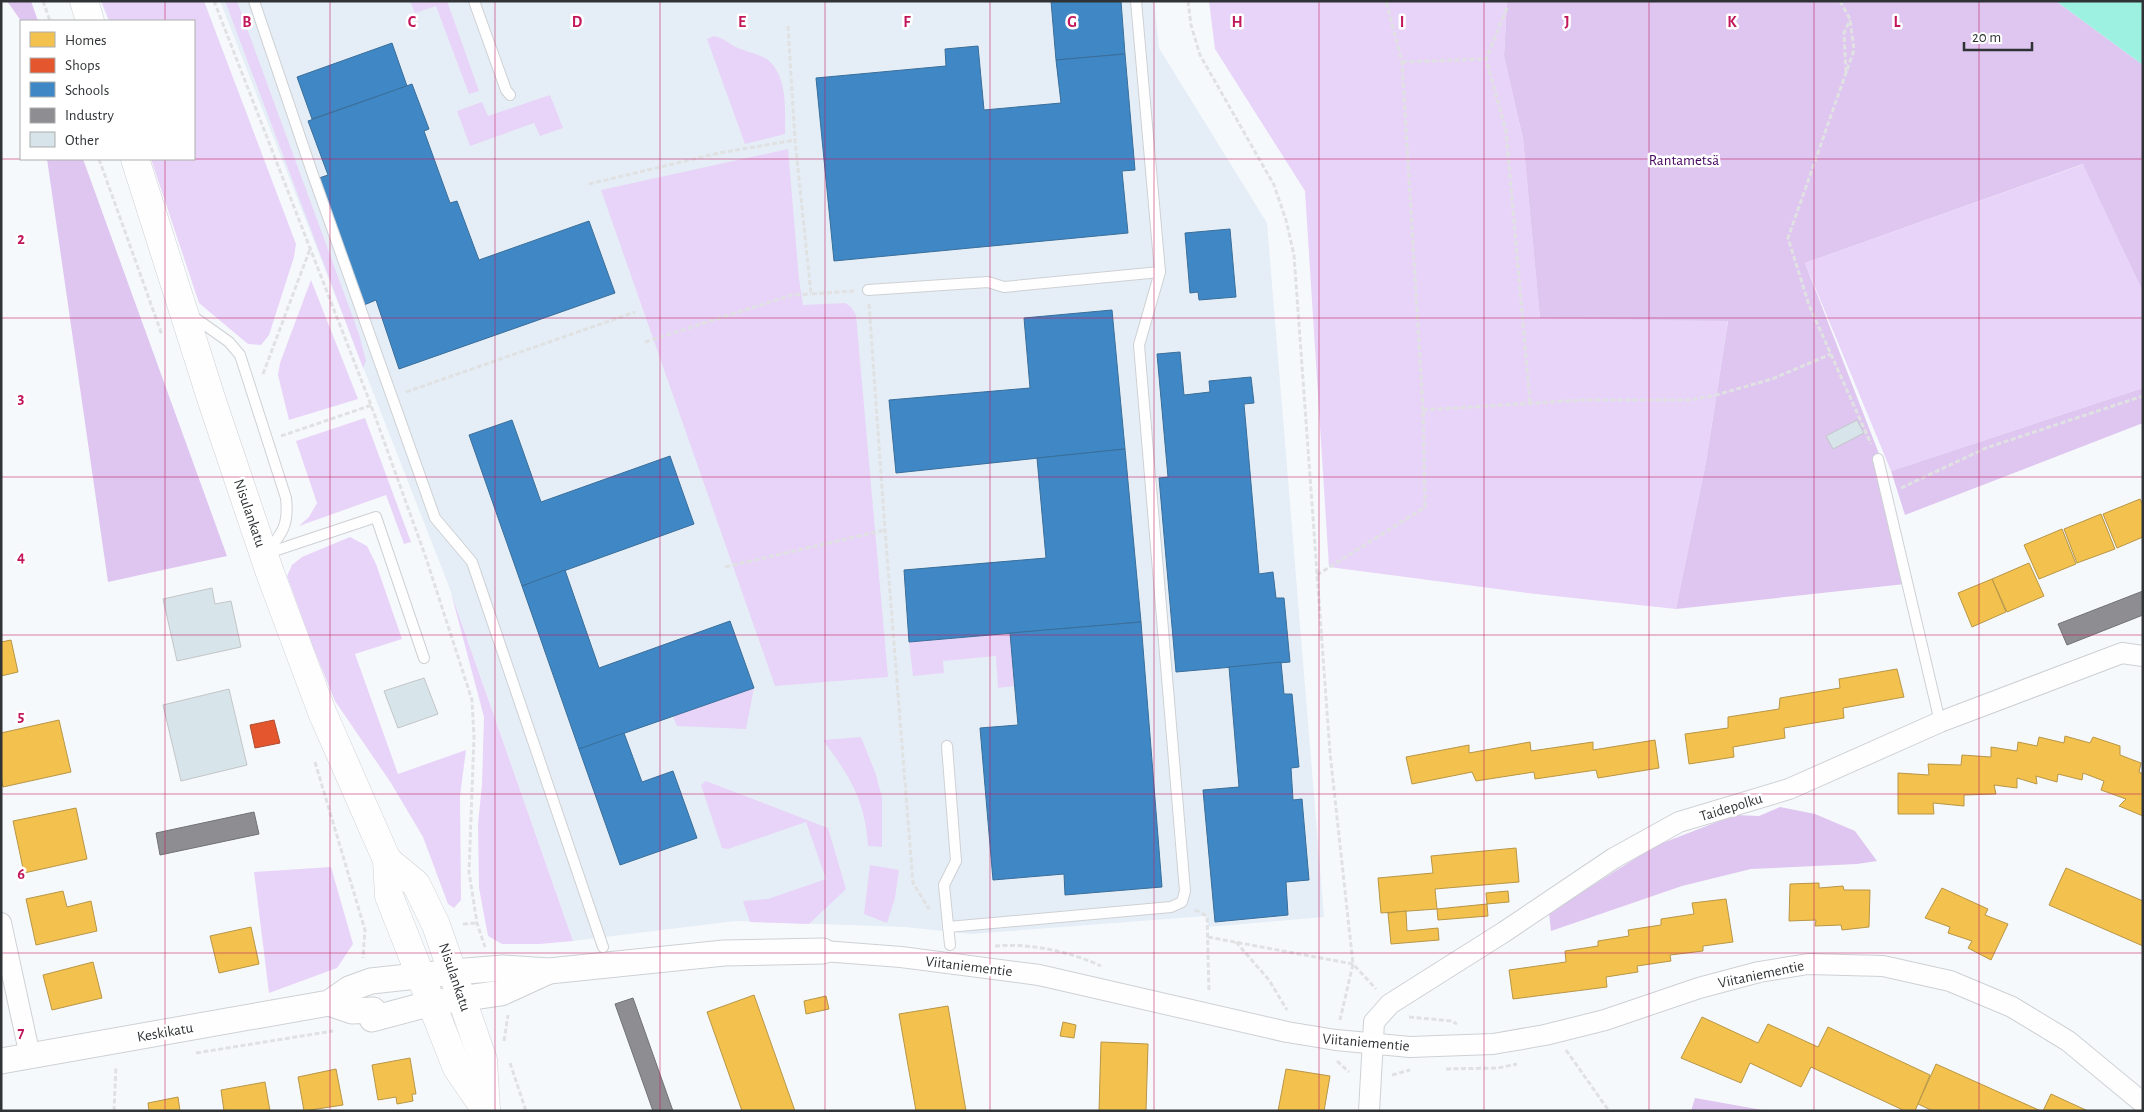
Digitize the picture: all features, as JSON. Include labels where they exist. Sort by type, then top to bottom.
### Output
[{"type":"main road","points":[[84,1],[90,20]]},
{"type":"main road","name":"Nisulankatu","points":[[135,160],[264,555],[322,712],[387,860],[389,896],[457,1068],[487,1110]]},
{"type":"main road","name":"Nisulankatu","points":[[387,860],[416,884],[436,925],[454,972],[483,1060],[487,1110]]},
{"type":"street","name":"Taidepolku","points":[[1369,1111],[1374,1022],[1390,1004],[1504,932],[1614,858],[1679,822],[1789,789],[1940,722],[2122,653],[2143,656]]},
{"type":"street","points":[[1,923],[30,1056]]},
{"type":"street","name":"Viitaniementie","points":[[454,972],[503,968],[549,971],[724,953],[823,951],[901,957],[1040,975],[1287,1032],[1336,1040],[1410,1046],[1493,1044],[1545,1035],[1605,1020],[1699,988],[1759,972],[1808,964],[1883,966],[1950,981],[2012,1007],[2068,1041],[2143,1103]]},
{"type":"street","name":"Viitaniementie","points":[[432,1003],[501,993],[549,971]]},
{"type":"street","name":"Keskikatu","points":[[1,1061],[328,1003],[349,989],[371,981],[454,972]]},
{"type":"street","name":"Keskikatu","points":[[328,1003],[352,1011],[372,1010],[372,1019],[432,1003]]},
{"type":"lane","points":[[254,1],[312,175],[434,518],[472,562],[603,948]]},
{"type":"lane","points":[[474,1],[506,90],[510,95]]},
{"type":"lane","points":[[948,927],[1171,907],[1182,902],[1185,891],[1139,345],[1160,272],[1136,1]]},
{"type":"lane","points":[[868,290],[988,282],[1004,287],[1160,272]]},
{"type":"lane","points":[[184,310],[229,342],[240,355],[268,440],[286,498],[288,515],[282,534],[264,555]]},
{"type":"lane","points":[[1878,459],[1940,722]]},
{"type":"lane","points":[[264,555],[376,517],[424,658]]},
{"type":"lane","points":[[947,746],[956,862],[944,885],[950,945]]},
{"type":"path","points":[[43,1],[50,20]]},
{"type":"path","points":[[1188,1],[1190,25],[1200,55],[1274,185],[1294,254],[1330,753],[1353,964],[1333,1058],[1350,1074],[1397,1075],[1408,1070]]},
{"type":"path","points":[[1317,575],[1425,506],[1423,410],[1402,62],[1386,1]]},
{"type":"path","points":[[1840,1],[1850,19],[1854,50],[1788,238],[1809,305],[1878,459]]},
{"type":"path","points":[[1507,8],[1486,59],[1506,131],[1530,403]]},
{"type":"path","points":[[1846,74],[1844,33],[1850,19]]},
{"type":"path","points":[[788,26],[795,140],[811,294]]},
{"type":"path","points":[[1402,62],[1486,59]]},
{"type":"path","points":[[589,184],[719,153],[795,140]]},
{"type":"path","points":[[254,398],[310,248]]},
{"type":"path","points":[[645,342],[792,295],[868,290],[913,883],[931,913]]},
{"type":"path","points":[[268,440],[635,312]]},
{"type":"path","points":[[1423,410],[1583,400],[1690,400],[1716,395],[1772,378],[1831,354]]},
{"type":"path","points":[[1886,495],[1986,448],[2143,396]]},
{"type":"path","points":[[725,566],[885,530]]},
{"type":"path","points":[[1182,902],[1207,916],[1209,999]]},
{"type":"path","points":[[1208,936],[1353,964]]},
{"type":"path","points":[[1236,942],[1269,980],[1291,1017]]},
{"type":"path","points":[[508,1014],[515,1009]]},
{"type":"path","points":[[1566,1050],[1608,1111]]},
{"type":"path","points":[[114,1111],[116,1066]]},
{"type":"shaded area","points":[[101,1],[204,1],[296,244],[294,257],[269,335],[261,345],[248,344],[199,303],[151,160],[195,160],[195,20],[109,20]]},
{"type":"shaded area","points":[[220,1],[1154,1],[1159,48],[1267,223],[1324,917],[1208,927],[1207,916],[971,934],[905,927],[735,921],[573,941],[448,584]]},
{"type":"shaded area","points":[[225,1],[237,1],[359,334],[366,361],[363,368]]},
{"type":"shaded area","points":[[410,1],[447,1],[479,91],[469,94],[436,6],[415,13]]},
{"type":"shaded area","points":[[1209,1],[1507,1],[1504,56],[1523,139],[1540,317],[1728,320],[1706,462],[1676,609],[1527,593],[1329,567],[1305,191],[1215,49]]},
{"type":"shaded area","points":[[2056,1],[2143,1],[2143,65]]},
{"type":"shaded area","points":[[714,36],[738,48],[765,58],[774,67],[779,75],[784,94],[785,134],[745,144],[707,39]]},
{"type":"shaded area","points":[[550,95],[563,128],[540,136],[534,123],[470,146],[457,111],[482,102],[488,116]]},
{"type":"shaded area","points":[[788,149],[803,305],[845,303],[851,307],[856,315],[888,677],[775,686],[601,190]]},
{"type":"shaded area","points":[[2084,164],[2143,292],[2143,388],[1891,471],[1805,263]]},
{"type":"shaded area","points":[[311,280],[358,399],[289,420],[278,375],[280,363]]},
{"type":"shaded area","points":[[365,418],[411,542],[404,544],[386,495],[299,526],[309,517],[317,503],[296,441]]},
{"type":"shaded area","points":[[350,537],[367,546],[376,564],[402,639],[355,654],[398,774],[466,750],[460,796],[461,900],[454,908],[448,904],[423,837],[391,783],[335,701],[287,576],[292,565],[302,557]]},
{"type":"shaded area","points":[[451,593],[573,941],[540,944],[502,944],[488,936],[479,888],[478,824],[482,784],[484,717]]},
{"type":"shaded area","points":[[1010,633],[1014,686],[998,688],[996,656],[943,661],[944,673],[913,676],[909,642]]},
{"type":"shaded area","points":[[754,688],[746,729],[677,726],[673,716]]},
{"type":"shaded area","points":[[861,737],[875,772],[882,797],[882,847],[868,846],[864,815],[860,802],[848,777],[823,740]]},
{"type":"shaded area","points":[[706,781],[828,828],[846,889],[809,924],[750,922],[743,901],[768,899],[826,879],[806,822],[728,849],[722,848],[701,785]]},
{"type":"shaded area","points":[[870,865],[899,870],[895,898],[887,923],[864,914]]},
{"type":"shaded area","points":[[331,867],[353,944],[337,968],[269,993],[254,872]]},
{"type":"green space","points":[[7,1],[31,1],[38,20],[20,20]]},
{"type":"green space","name":"Rantametsä","points":[[1507,1],[2056,1],[2143,65],[2143,292],[2083,164],[1805,263],[1881,459],[1905,584],[1676,609],[1706,462],[1728,321],[1540,318],[1523,139],[1504,56]]},
{"type":"green space","points":[[47,160],[83,160],[227,556],[108,582]]},
{"type":"green space","points":[[2143,388],[2143,423],[1905,515],[1891,471]]},
{"type":"green space","points":[[1780,807],[1815,814],[1855,831],[1877,861],[1857,864],[1751,869],[1682,886],[1551,931],[1549,913],[1655,846],[1735,815],[1759,816]]},
{"type":"green space","points":[[1695,1098],[1768,1111],[1691,1111]]},
{"type":"building: Homes","points":[[2140,499],[2143,505],[2143,537],[2117,548],[2103,514]]},
{"type":"building: Homes","points":[[2101,514],[2115,549],[2077,563],[2064,529]]},
{"type":"building: Homes","points":[[2062,529],[2076,564],[2039,579],[2024,545]]},
{"type":"building: Homes","points":[[2029,563],[2044,596],[2007,612],[1992,579]]},
{"type":"building: Homes","points":[[1992,579],[2006,612],[1972,627],[1958,593]]},
{"type":"building: Homes","points":[[11,640],[18,672],[1,676],[1,642]]},
{"type":"building: Homes","points":[[1897,669],[1904,697],[1843,708],[1844,718],[1784,728],[1785,738],[1733,747],[1734,757],[1689,764],[1685,734],[1728,728],[1728,717],[1779,709],[1780,698],[1840,688],[1839,679]]},
{"type":"building: Homes","points":[[59,720],[71,772],[3,787],[1,777],[1,733]]},
{"type":"building: Homes","points":[[2065,736],[2090,743],[2093,737],[2120,746],[2120,755],[2141,763],[2139,772],[2143,774],[2143,816],[2119,806],[2126,799],[2101,790],[2104,781],[2083,773],[2082,780],[2058,774],[2057,782],[2036,776],[2037,784],[2017,778],[2017,788],[1994,785],[1996,794],[1964,795],[1964,806],[1933,803],[1934,814],[1898,814],[1898,773],[1929,775],[1928,764],[1961,765],[1962,755],[1991,757],[1991,747],[2017,751],[2018,742],[2037,746],[2039,737],[2064,743]]},
{"type":"building: Homes","points":[[1655,740],[1659,768],[1598,778],[1596,770],[1535,779],[1534,772],[1476,781],[1472,772],[1412,784],[1406,757],[1469,745],[1469,753],[1530,742],[1531,751],[1593,742],[1593,750]]},
{"type":"building: Homes","points":[[76,808],[87,859],[24,873],[13,821]]},
{"type":"building: Homes","points":[[1516,848],[1519,882],[1435,889],[1437,909],[1381,913],[1378,878],[1433,873],[1431,856]]},
{"type":"building: Homes","points":[[2066,868],[2143,901],[2143,946],[2049,905]]},
{"type":"building: Homes","points":[[1819,883],[1819,888],[1843,886],[1844,890],[1870,890],[1869,927],[1842,930],[1841,925],[1815,926],[1816,920],[1789,921],[1790,884]]},
{"type":"building: Homes","points":[[1942,888],[1988,909],[1985,915],[2008,924],[1991,960],[1968,948],[1972,941],[1948,933],[1950,927],[1925,918]]},
{"type":"building: Homes","points":[[63,891],[67,907],[91,901],[97,931],[36,945],[26,899]]},
{"type":"building: Homes","points":[[1508,891],[1509,902],[1487,904],[1486,893]]},
{"type":"building: Homes","points":[[1726,899],[1733,942],[1703,946],[1703,951],[1670,955],[1671,961],[1637,966],[1638,972],[1606,977],[1607,987],[1513,999],[1509,970],[1566,962],[1565,951],[1598,946],[1598,941],[1629,936],[1628,930],[1661,925],[1661,919],[1694,914],[1692,903]]},
{"type":"building: Homes","points":[[1487,904],[1488,916],[1438,920],[1437,909]]},
{"type":"building: Homes","points":[[1406,911],[1407,931],[1438,928],[1439,940],[1391,944],[1388,913]]},
{"type":"building: Homes","points":[[251,927],[259,964],[219,973],[210,936]]},
{"type":"building: Homes","points":[[93,962],[102,998],[52,1010],[43,975]]},
{"type":"building: Homes","points":[[754,995],[795,1111],[742,1111],[707,1012]]},
{"type":"building: Homes","points":[[826,996],[829,1009],[806,1014],[804,1001]]},
{"type":"building: Homes","points":[[948,1006],[966,1111],[916,1111],[899,1014]]},
{"type":"building: Homes","points":[[1702,1017],[1758,1043],[1768,1024],[1818,1047],[1828,1027],[1930,1075],[1915,1111],[1905,1111],[1811,1067],[1801,1087],[1750,1063],[1741,1083],[1681,1058]]},
{"type":"building: Homes","points":[[1063,1022],[1076,1025],[1074,1038],[1060,1036]]},
{"type":"building: Homes","points":[[1101,1042],[1148,1044],[1146,1111],[1099,1111]]},
{"type":"building: Homes","points":[[410,1058],[416,1094],[412,1094],[413,1101],[397,1104],[396,1097],[378,1100],[372,1065]]},
{"type":"building: Homes","points":[[1936,1064],[2041,1111],[1933,1111],[1918,1104]]},
{"type":"building: Homes","points":[[336,1069],[343,1105],[304,1111],[298,1077]]},
{"type":"building: Homes","points":[[1286,1069],[1330,1076],[1324,1111],[1278,1111]]},
{"type":"building: Homes","points":[[265,1082],[270,1111],[224,1111],[221,1090]]},
{"type":"building: Homes","points":[[2051,1094],[2088,1111],[2043,1111]]},
{"type":"building: Homes","points":[[178,1097],[180,1111],[149,1111],[148,1103]]},
{"type":"building: Shops","points":[[274,720],[280,743],[255,748],[250,725]]},
{"type":"building: Schools","points":[[1051,1],[1121,1],[1125,54],[1056,60]]},
{"type":"building: Schools","points":[[392,43],[407,86],[312,119],[297,77]]},
{"type":"building: Schools","points":[[978,46],[984,110],[1061,103],[1056,60],[1125,54],[1135,170],[1122,171],[1128,233],[834,261],[816,78],[946,66],[945,49]]},
{"type":"building: Schools","points":[[412,84],[429,129],[424,131],[450,203],[457,201],[479,260],[589,221],[615,293],[399,369],[376,300],[364,305],[319,178],[328,175],[308,121]]},
{"type":"building: Schools","points":[[1230,229],[1236,297],[1199,300],[1198,292],[1190,293],[1185,233]]},
{"type":"building: Schools","points":[[1112,310],[1125,449],[896,473],[889,400],[1030,388],[1024,318]]},
{"type":"building: Schools","points":[[1180,352],[1184,395],[1210,392],[1209,381],[1251,377],[1254,403],[1244,404],[1259,574],[1273,572],[1276,598],[1284,598],[1290,662],[1176,672],[1159,478],[1168,477],[1157,354]]},
{"type":"building: Schools","points":[[512,420],[541,502],[670,456],[694,524],[522,586],[469,435]]},
{"type":"building: Schools","points":[[1125,449],[1141,622],[909,642],[904,570],[1046,558],[1037,458]]},
{"type":"building: Schools","points":[[565,570],[599,668],[730,621],[754,688],[579,749],[522,586]]},
{"type":"building: Schools","points":[[1141,622],[1162,887],[1065,895],[1064,874],[993,880],[980,728],[1018,725],[1010,633]]},
{"type":"building: Schools","points":[[1281,662],[1284,694],[1292,694],[1299,767],[1291,768],[1293,800],[1302,799],[1309,880],[1286,882],[1288,915],[1215,922],[1203,790],[1239,787],[1229,667]]},
{"type":"building: Schools","points":[[624,733],[642,782],[673,771],[697,838],[620,865],[579,749]]},
{"type":"building: Industry","points":[[2143,591],[2143,615],[2067,645],[2058,624]]},
{"type":"building: Industry","points":[[254,812],[259,834],[160,855],[156,833]]},
{"type":"building: Industry","points":[[633,998],[673,1111],[653,1111],[615,1004]]},
{"type":"building: Other","points":[[1857,420],[1864,433],[1833,449],[1826,436]]},
{"type":"building: Other","points":[[212,588],[215,604],[231,601],[241,647],[177,661],[163,599]]},
{"type":"building: Other","points":[[424,678],[438,714],[398,728],[384,691]]},
{"type":"building: Other","points":[[229,689],[247,765],[181,781],[163,705]]}]
